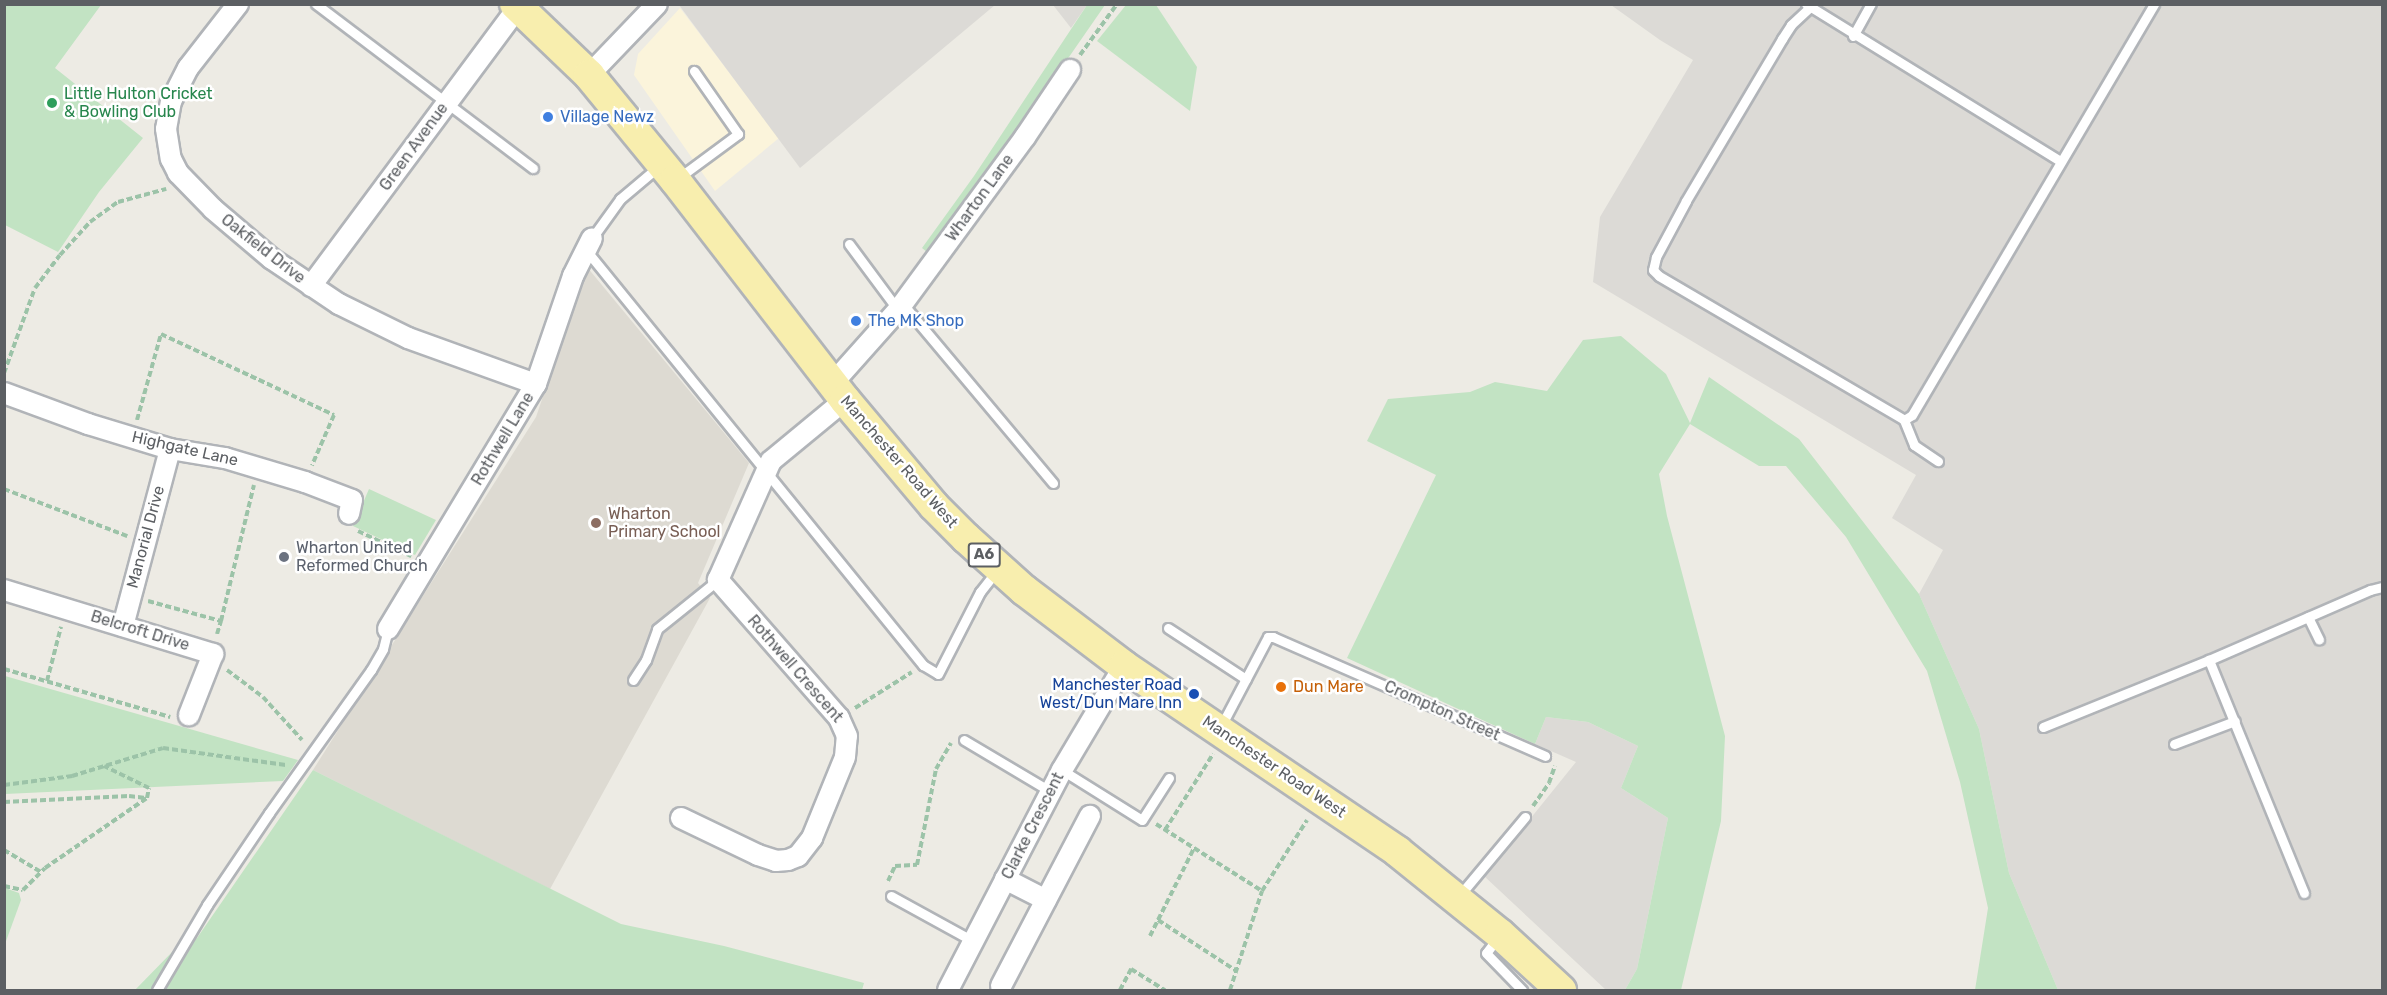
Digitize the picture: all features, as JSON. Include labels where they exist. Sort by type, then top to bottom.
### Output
[{"type":"main road","name":"Manchester Road West","points":[[516,6],[589,75],[669,172],[838,392],[934,506],[998,568],[1124,666],[1397,851],[1500,934],[1561,990]]},
{"type":"street","name":"Oakfield Drive","points":[[238,4],[188,68],[169,107],[166,129],[171,159],[188,185],[272,259],[347,308],[408,338],[536,384]]},
{"type":"street","points":[[589,75],[657,4]]},
{"type":"street","name":"Green Avenue","points":[[311,286],[516,6]]},
{"type":"street","name":"Wharton Lane","points":[[838,392],[1025,137],[1070,70]]},
{"type":"street","name":"Rothwell Lane","points":[[388,629],[536,384],[573,276],[589,244]]},
{"type":"street","points":[[717,580],[766,470],[777,454],[838,392]]},
{"type":"street","name":"Highgate Lane","points":[[4,393],[170,449],[211,454],[305,482],[352,500],[349,513]]},
{"type":"street","name":"Manorial Drive","points":[[123,626],[170,449]]},
{"type":"street","name":"Rothwell Crescent","points":[[681,818],[776,861],[798,856],[812,838],[845,757],[847,736],[839,718],[717,580]]},
{"type":"street","name":"Belcroft Drive","points":[[4,590],[212,654],[211,660]]},
{"type":"street","points":[[189,715],[211,660]]},
{"type":"street","name":"Clarke Crescent","points":[[948,990],[1050,791],[1124,666]]},
{"type":"street","points":[[1001,986],[1090,816]]},
{"type":"street","points":[[1005,879],[1046,900]]},
{"type":"lane","points":[[316,4],[533,168]]},
{"type":"lane","points":[[1853,36],[1871,4]]},
{"type":"lane","points":[[1904,420],[1912,416],[2154,4]]},
{"type":"lane","points":[[1938,461],[1914,445],[1904,420],[1653,270],[1656,257],[1686,201],[1782,39],[1807,6],[2060,161]]},
{"type":"lane","points":[[694,71],[738,134],[620,199],[589,244],[923,665],[938,674],[980,592],[998,568]]},
{"type":"lane","points":[[849,244],[900,307],[1053,483]]},
{"type":"lane","points":[[633,680],[646,660],[657,629],[717,580]]},
{"type":"lane","points":[[2043,727],[2382,587]]},
{"type":"lane","points":[[2308,617],[2319,640]]},
{"type":"lane","points":[[1168,628],[1246,679]]},
{"type":"lane","points":[[157,990],[207,906],[371,670],[383,649],[388,629]]},
{"type":"lane","name":"Crompton Street","points":[[1223,731],[1268,637],[1273,637],[1545,756]]},
{"type":"lane","points":[[2209,660],[2304,893]]},
{"type":"lane","points":[[2174,744],[2235,721]]},
{"type":"lane","points":[[964,740],[1050,791]]},
{"type":"lane","points":[[1062,770],[1142,820],[1169,778]]},
{"type":"lane","points":[[1457,898],[1525,817]]},
{"type":"lane","points":[[891,896],[974,941]]},
{"type":"lane","points":[[1500,934],[1486,953],[1522,990]]},
{"type":"path","points":[[1070,70],[1117,4]]},
{"type":"path","points":[[4,373],[35,288],[90,222],[118,202],[188,185]]},
{"type":"path","points":[[132,437],[161,334],[334,415],[305,482]]},
{"type":"path","points":[[131,597],[221,621],[259,467]]},
{"type":"path","points":[[4,489],[145,543]]},
{"type":"path","points":[[349,513],[344,525],[428,563]]},
{"type":"path","points":[[47,681],[66,608]]},
{"type":"path","points":[[211,660],[255,691],[313,753]]},
{"type":"path","points":[[839,718],[923,665]]},
{"type":"path","points":[[4,669],[166,718],[189,715]]},
{"type":"path","points":[[1165,830],[1223,731]]},
{"type":"path","points":[[891,896],[887,885],[895,866],[917,865],[936,770],[953,741],[964,740]]},
{"type":"path","points":[[4,785],[72,776],[163,748],[287,766],[298,772]]},
{"type":"path","points":[[1525,817],[1550,783],[1556,766],[1554,761],[1545,756]]},
{"type":"path","points":[[4,886],[23,890],[41,872],[147,798],[149,788],[104,766]]},
{"type":"path","points":[[4,802],[129,796],[147,798]]},
{"type":"path","points":[[1231,990],[1262,891],[1319,798]]},
{"type":"path","points":[[1144,817],[1262,891]]},
{"type":"path","points":[[1150,936],[1194,848]]},
{"type":"path","points":[[4,850],[41,872]]},
{"type":"path","points":[[1158,920],[1236,970]]},
{"type":"path","points":[[1120,990],[1131,969],[1165,990]]},
{"type":"shaded area","points":[[679,4],[995,5],[800,168]]},
{"type":"shaded area","points":[[1053,5],[1087,5],[1071,28]]},
{"type":"shaded area","points":[[1611,5],[2382,5],[2382,990],[2058,990],[2009,873],[1979,729],[1919,594],[1943,550],[1892,518],[1916,475],[1593,282],[1600,217],[1693,60]]},
{"type":"shaded area","points":[[680,8],[779,138],[715,191],[634,75],[638,54]]},
{"type":"shaded area","name":"Wharton Primary School","points":[[587,267],[749,463],[698,583],[710,598],[550,889],[313,770],[536,417]]},
{"type":"shaded area","points":[[1546,717],[1588,722],[1638,746],[1621,788],[1668,818],[1637,969],[1625,990],[1606,990],[1484,876],[1576,762],[1535,744]]},
{"type":"green space","name":"Little Hulton Cricket & Bowling Club","points":[[4,5],[101,5],[55,68],[143,138],[99,192],[58,252],[5,225]]},
{"type":"green space","points":[[1087,5],[1105,5],[999,158],[927,252],[922,248],[974,176]]},
{"type":"green space","points":[[1126,5],[1156,5],[1197,67],[1190,111],[1097,41]]},
{"type":"green space","points":[[1621,336],[1666,374],[1690,423],[1709,377],[1799,439],[1919,594],[1979,729],[2009,873],[2058,990],[1975,990],[1988,908],[1960,782],[1927,671],[1846,537],[1786,466],[1759,466],[1690,424],[1659,474],[1667,516],[1725,736],[1721,821],[1681,990],[1625,990],[1637,969],[1668,818],[1621,788],[1638,746],[1588,722],[1546,717],[1535,744],[1347,658],[1436,475],[1367,441],[1388,399],[1470,392],[1495,382],[1547,391],[1583,340]]},
{"type":"green space","points":[[369,489],[436,520],[415,555],[353,526]]},
{"type":"green space","points":[[4,676],[298,760],[283,781],[5,794]]},
{"type":"green space","points":[[313,770],[621,924],[724,946],[864,983],[862,990],[135,990],[176,948],[197,938]]},
{"type":"green space","points":[[5,888],[19,893],[21,900],[5,944]]},
{"type":"place","name":"Little Hulton Cricket & Bowling Club","points":[[52,103]]},
{"type":"place","name":"Village Newz","points":[[548,117]]},
{"type":"place","name":"The MK Shop","points":[[856,321]]},
{"type":"place","name":"Wharton Primary School","points":[[596,523]]},
{"type":"place","name":"Wharton United Reformed Church","points":[[284,557]]},
{"type":"place","name":"Dun Mare","points":[[1281,687]]},
{"type":"place","name":"Manchester Road West/Dun Mare Inn","points":[[1194,694]]}]
